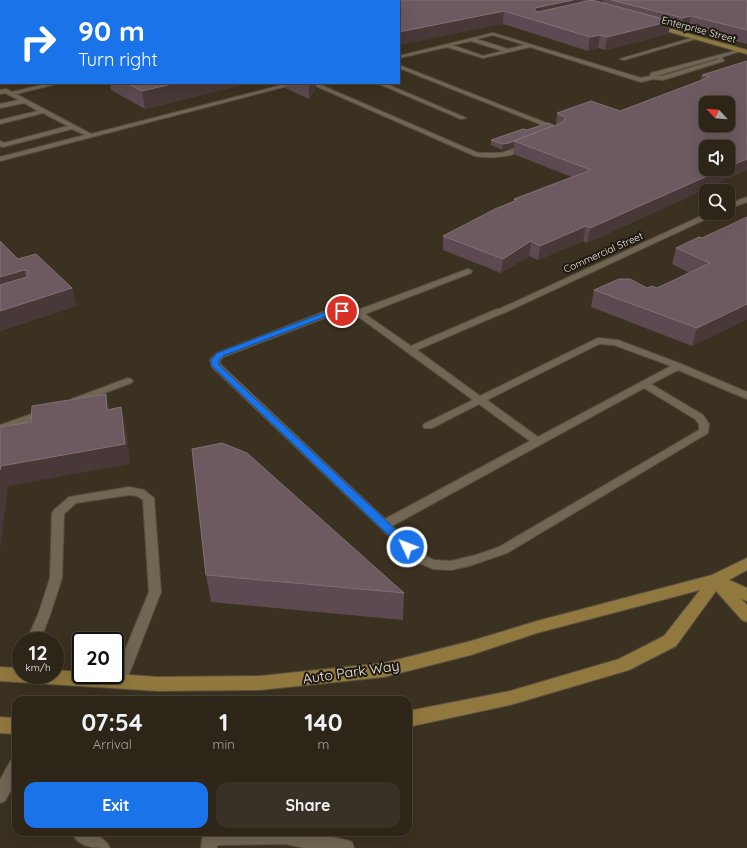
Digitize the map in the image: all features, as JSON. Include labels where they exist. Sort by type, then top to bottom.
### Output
[{"type":"main road","name":"Enterprise Street","points":[[644,24],[744,51]]},
{"type":"main road","name":"Auto Park Way","points":[[124,682],[158,684],[260,683],[384,670],[471,648],[537,627],[716,580],[747,563]]},
{"type":"main road","name":"Auto Park Way","points":[[412,718],[510,698],[623,665],[670,641],[716,580]]},
{"type":"main road","points":[[716,580],[747,595]]},
{"type":"main road","points":[[716,580],[747,616]]},
{"type":"main road","name":"Auto Park Way","points":[[0,674],[12,672]]},
{"type":"main road","points":[[0,725],[12,726]]},
{"type":"street","points":[[735,204],[747,199]]},
{"type":"street","name":"Commercial Street","points":[[500,311],[701,220]]},
{"type":"lane","points":[[400,57],[470,39],[497,34],[641,80],[652,77],[663,78],[722,60],[720,57]]},
{"type":"lane","points":[[622,59],[697,38]]},
{"type":"lane","points":[[470,39],[508,51]]},
{"type":"lane","points":[[446,45],[483,57],[532,46]]},
{"type":"lane","points":[[652,77],[653,74],[712,57],[720,57],[744,51]]},
{"type":"lane","points":[[684,65],[695,68]]},
{"type":"lane","points":[[400,66],[560,130],[553,135]]},
{"type":"lane","points":[[12,94],[53,84]]},
{"type":"lane","points":[[0,160],[292,84]]},
{"type":"lane","points":[[314,84],[476,155],[494,156],[515,152],[534,143]]},
{"type":"lane","points":[[382,84],[463,118]]},
{"type":"lane","points":[[0,92],[6,91],[90,136]]},
{"type":"lane","points":[[0,106],[24,101]]},
{"type":"lane","points":[[0,122],[43,111]]},
{"type":"lane","points":[[0,143],[3,145],[72,126]]},
{"type":"lane","points":[[359,313],[468,271]]},
{"type":"lane","points":[[538,442],[359,313],[350,311],[334,311],[220,355],[215,360],[215,365],[419,558],[433,564],[448,565],[480,559],[503,550],[704,431],[704,424],[699,417],[644,384]]},
{"type":"lane","points":[[410,350],[500,311]]},
{"type":"lane","points":[[428,426],[598,341],[615,342],[678,366],[747,396]]},
{"type":"lane","points":[[384,525],[678,366]]},
{"type":"lane","points":[[64,405],[128,381]]},
{"type":"lane","points":[[0,429],[50,410]]},
{"type":"lane","points":[[36,632],[44,614],[56,578],[58,513],[73,500],[129,491],[140,493],[148,498],[154,592],[124,669]]},
{"type":"lane","points":[[0,796],[12,773]]},
{"type":"lane","points":[[82,836],[102,848]]},
{"type":"lane","points":[[210,839],[285,836],[346,848]]},
{"type":"building","points":[[400,0],[573,0],[535,8],[535,11],[538,12],[592,0],[671,21],[607,37],[600,35],[590,37],[504,11],[400,32]]},
{"type":"building","points":[[611,0],[747,0],[747,30],[691,16],[683,18]]},
{"type":"building","points":[[747,61],[747,159],[735,164],[735,140],[699,140],[699,176],[707,176],[590,228],[586,226],[540,246],[531,241],[503,259],[443,236],[495,209],[517,200],[514,199],[591,170],[514,141],[561,123],[566,118],[557,113],[591,101],[620,111],[710,77],[702,75]]},
{"type":"building","points":[[129,84],[172,84],[142,91]]},
{"type":"building","points":[[548,123],[553,125],[509,143],[503,144],[491,140],[523,129],[527,130]]},
{"type":"building","points":[[747,217],[747,304],[697,328],[594,290],[619,279],[630,279],[647,288],[652,286],[657,288],[710,263],[676,248],[699,237],[702,238]]},
{"type":"building","points":[[0,241],[18,259],[36,254],[72,288],[0,311],[0,285],[27,277],[28,271],[24,270],[0,277]]},
{"type":"building","points":[[106,394],[107,410],[121,407],[125,444],[1,466],[0,470],[0,427],[31,422],[32,406]]},
{"type":"building","points":[[222,443],[247,453],[404,593],[206,575],[192,449]]},
{"type":"route","points":[[342,311],[334,311],[220,355],[215,360],[215,365],[407,547]]}]
